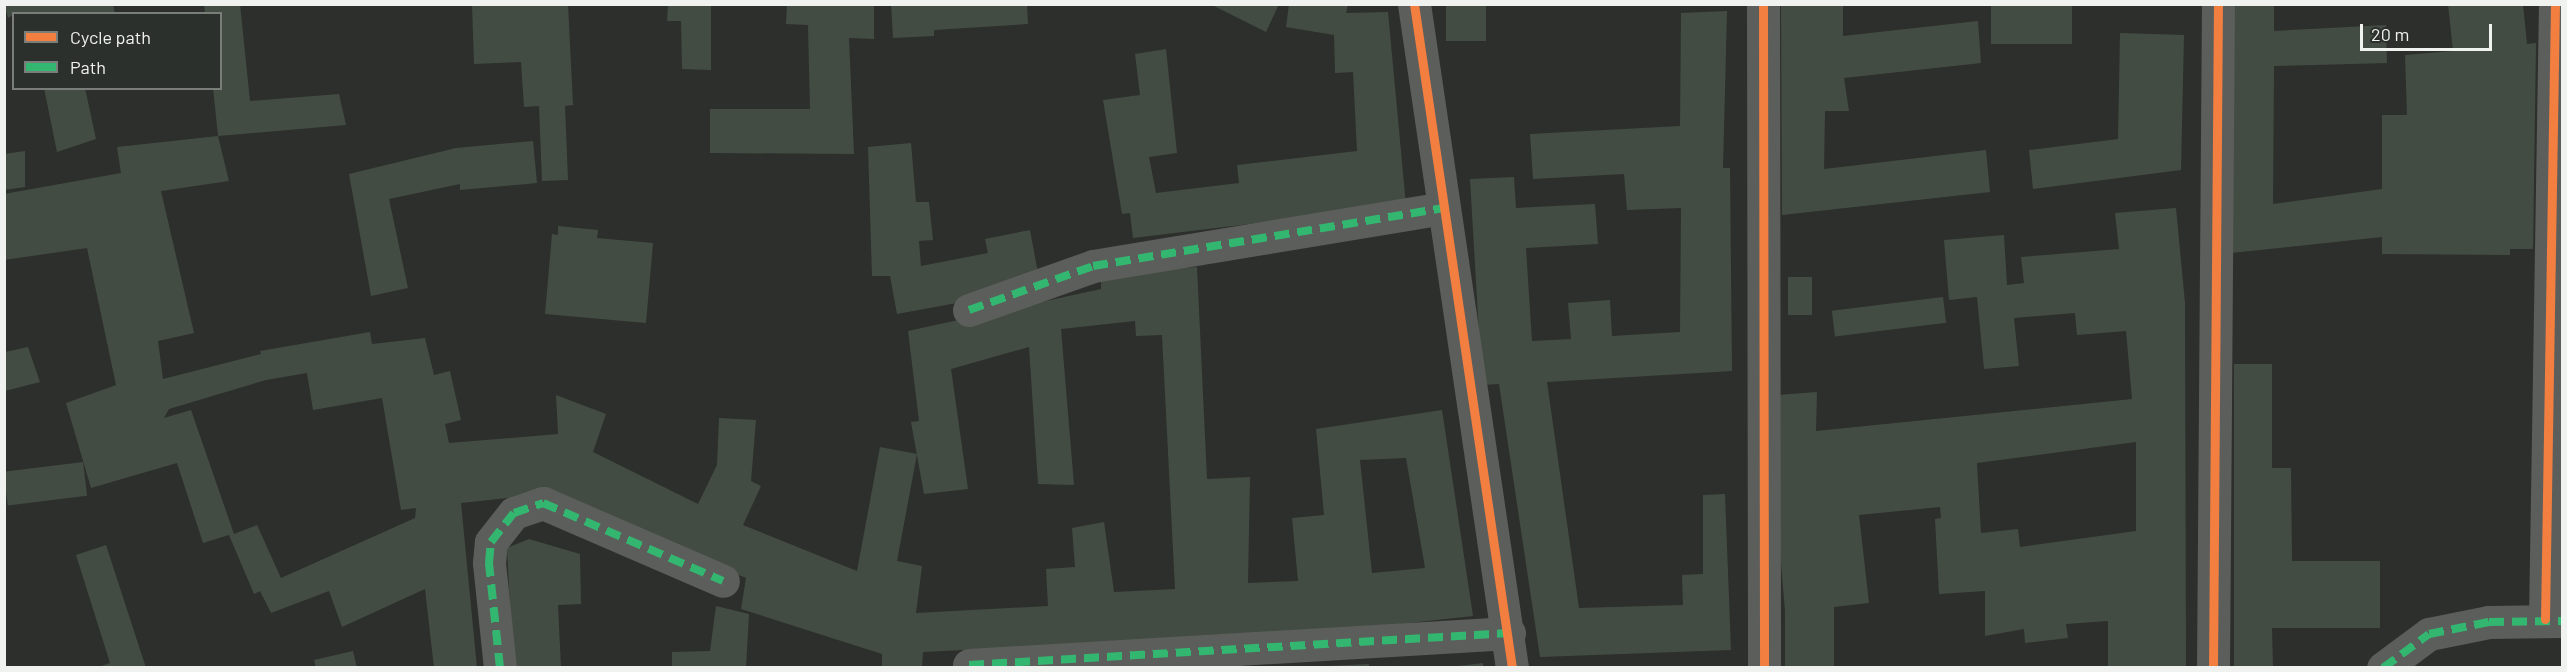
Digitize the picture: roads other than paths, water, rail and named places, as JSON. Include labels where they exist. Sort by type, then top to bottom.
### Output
[{"type":"street","points":[[1414,4],[1442,208],[1509,633],[1512,668]]},
{"type":"street","points":[[1763,4],[1764,668]]},
{"type":"street","points":[[2213,668],[2218,4]]},
{"type":"street","points":[[2383,668],[2429,634],[2489,622],[2554,620],[2555,4]]},
{"type":"street","points":[[969,310],[1093,266],[1442,208]]},
{"type":"street","points":[[500,668],[489,563],[491,542],[514,513],[543,503],[723,581]]},
{"type":"street","points":[[969,664],[1509,633]]}]
